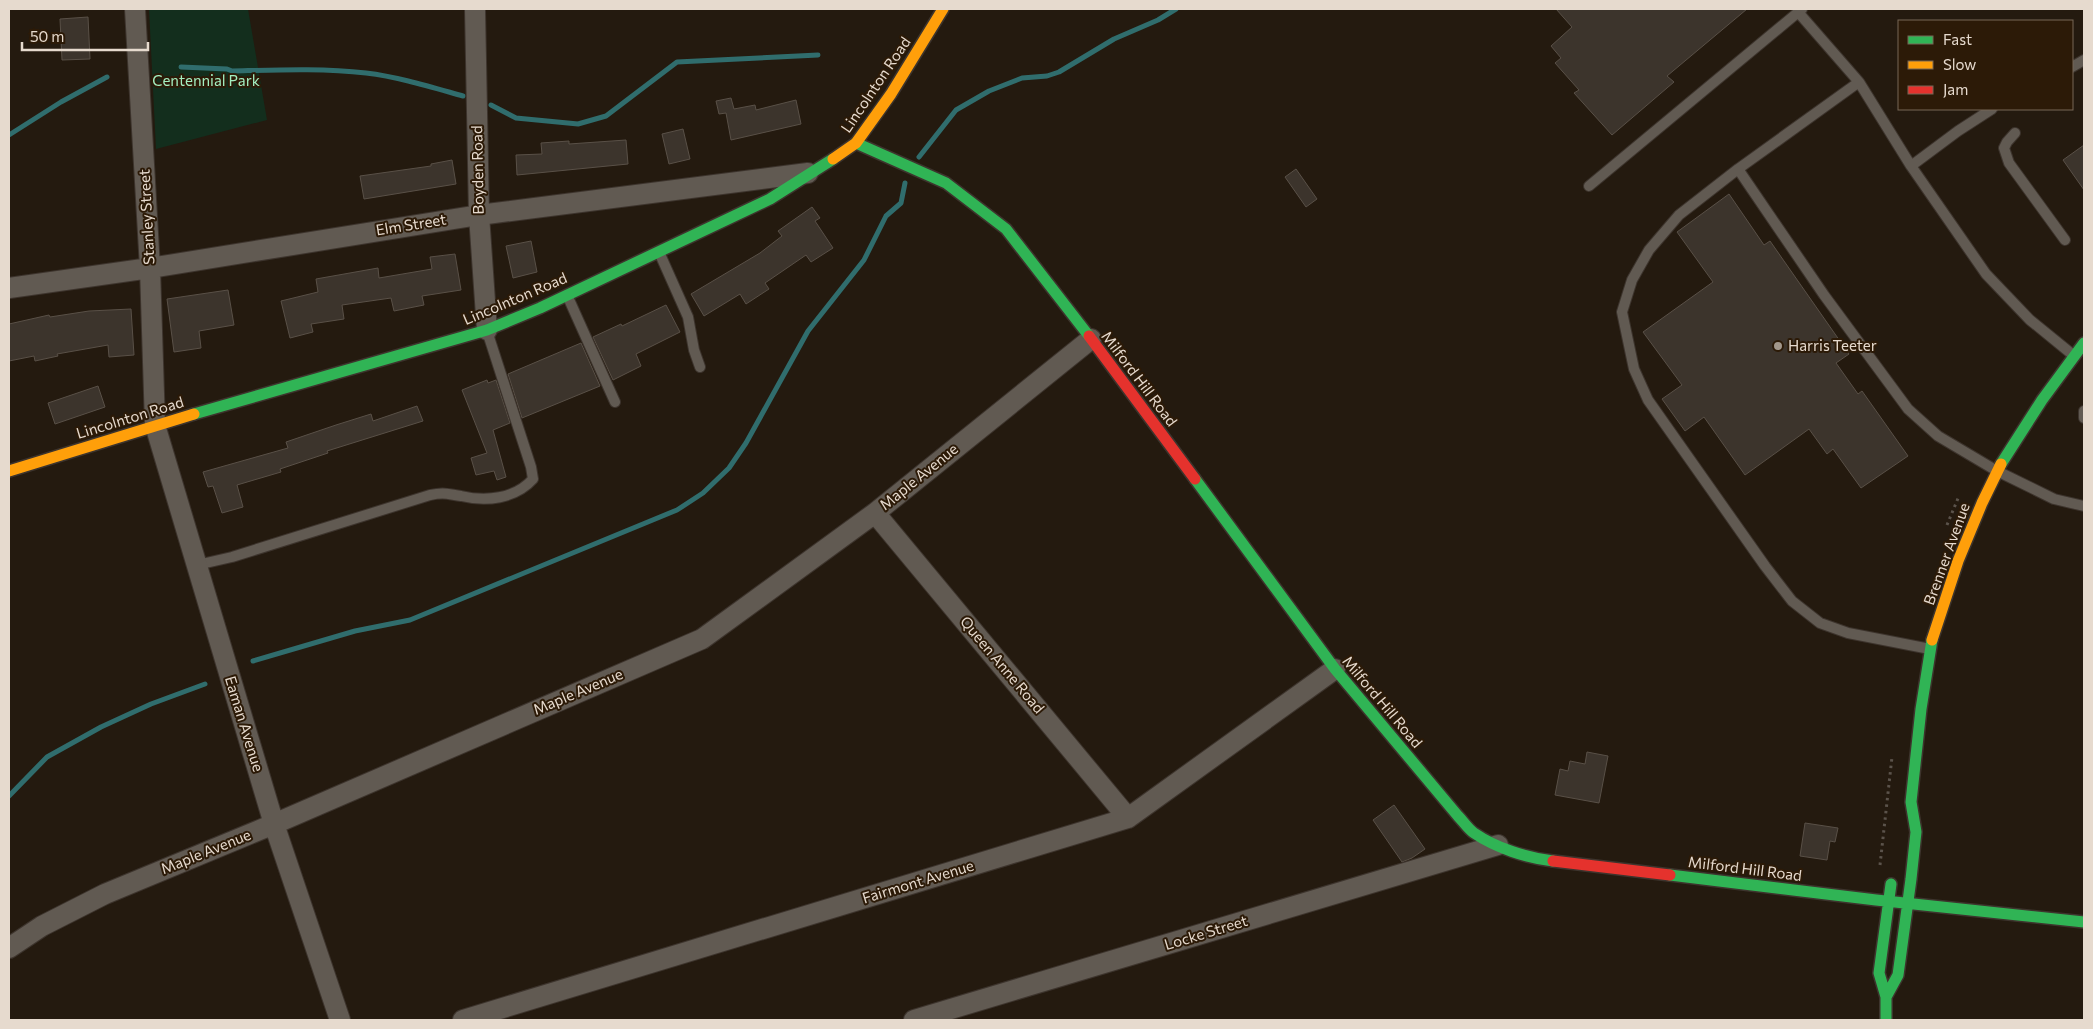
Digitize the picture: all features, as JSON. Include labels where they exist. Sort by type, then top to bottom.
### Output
[{"type":"street","name":"Stanley Street","points":[[135,9],[150,268],[155,425]]},
{"type":"street","name":"Boyden Road","points":[[475,9],[479,214],[487,330]]},
{"type":"street","name":"Lincolnton Road","points":[[9,471],[155,425],[487,330],[770,198],[815,172],[856,143],[891,94],[943,9]]},
{"type":"street","name":"Milford Hill Road","points":[[856,143],[946,183],[1006,229],[1091,339],[1335,668],[1474,833],[1518,853],[1546,860],[1888,901],[2084,922]]},
{"type":"street","name":"Elm Street","points":[[9,288],[150,268],[479,214],[815,172]]},
{"type":"street","name":"Maple Avenue","points":[[9,948],[42,926],[105,894],[274,824],[702,638],[875,513],[1091,339]]},
{"type":"street","name":"Brenner Avenue","points":[[1904,820],[1911,802],[1921,709],[1933,635],[1958,561],[1997,471],[2042,400],[2084,343]]},
{"type":"street","name":"Eaman Avenue","points":[[155,425],[274,824],[340,1020]]},
{"type":"street","name":"Queen Anne Road","points":[[875,513],[1128,818]]},
{"type":"street","name":"Fairmont Avenue","points":[[463,1020],[1128,818],[1335,668]]},
{"type":"street","name":"Brenner Avenue","points":[[1886,997],[1898,975],[1916,832],[1911,802]]},
{"type":"street","name":"Locke Street","points":[[914,1020],[1498,845]]},
{"type":"street","name":"Brenner Avenue","points":[[1886,1020],[1886,997],[1879,973],[1892,874]]},
{"type":"lane","points":[[1589,186],[1800,10],[1858,82],[1911,166],[1986,274],[2030,320],[2074,356]]},
{"type":"lane","points":[[2073,66],[2084,60]]},
{"type":"lane","points":[[1858,82],[1738,169],[1679,215],[1649,250],[1632,280],[1622,312],[1634,369],[1648,400],[1792,601],[1820,623],[1848,634],[1931,649]]},
{"type":"lane","points":[[1911,166],[1958,131],[1990,110]]},
{"type":"lane","points":[[2015,133],[2004,148],[2009,163],[2065,240]]},
{"type":"lane","points":[[1738,169],[1829,302],[1908,409],[1938,436],[1997,471],[2050,497],[2084,506]]},
{"type":"lane","points":[[658,251],[688,317],[694,350],[700,367]]},
{"type":"lane","points":[[567,294],[615,402]]},
{"type":"lane","points":[[197,565],[232,557],[430,495],[444,492],[483,499],[510,495],[523,490],[533,479],[531,467],[487,330]]},
{"type":"lane","points":[[2084,411],[2084,418]]},
{"type":"green space","name":"Centennial Park","points":[[149,9],[248,9],[267,120],[156,149]]},
{"type":"building","points":[[1556,9],[1747,9],[1667,76],[1674,82],[1612,135],[1574,93],[1579,90],[1555,63],[1561,58],[1551,46],[1572,27]]},
{"type":"building","points":[[88,17],[90,59],[62,60],[60,19]]},
{"type":"building","points":[[731,98],[734,109],[755,105],[756,110],[796,100],[801,124],[731,140],[726,113],[719,114],[716,101]]},
{"type":"building","points":[[683,129],[690,159],[669,164],[662,134]]},
{"type":"building","points":[[626,140],[628,164],[517,175],[516,155],[542,154],[541,143],[569,141],[569,144]]},
{"type":"building","points":[[2084,145],[2084,190],[2063,160]]},
{"type":"building","points":[[452,160],[456,184],[364,199],[360,176],[431,166],[431,164]]},
{"type":"building","points":[[1296,169],[1317,199],[1306,207],[1285,177]]},
{"type":"building","points":[[1729,194],[1764,245],[1770,241],[1849,354],[1836,363],[1858,394],[1862,391],[1908,456],[1861,488],[1833,449],[1827,454],[1809,429],[1745,475],[1704,417],[1685,431],[1662,399],[1682,385],[1643,332],[1713,282],[1677,232]]},
{"type":"building","points":[[812,207],[820,218],[815,221],[833,248],[811,262],[806,255],[765,283],[769,289],[746,304],[740,294],[704,316],[691,294],[760,253],[782,236],[778,231]]},
{"type":"building","points":[[531,241],[537,272],[513,278],[506,246]]},
{"type":"building","points":[[455,254],[461,290],[422,296],[424,305],[394,311],[391,298],[342,305],[344,319],[311,324],[313,332],[290,338],[281,301],[318,292],[316,279],[378,268],[379,278],[432,269],[430,257]]},
{"type":"building","points":[[228,290],[234,325],[199,331],[201,348],[174,352],[167,299]]},
{"type":"building","points":[[666,305],[680,332],[636,354],[641,366],[613,380],[593,337],[621,324],[622,326]]},
{"type":"building","points":[[131,309],[134,355],[109,357],[108,345],[57,354],[58,356],[35,361],[34,356],[9,361],[9,324],[49,315],[50,317],[89,311]]},
{"type":"building","points":[[581,343],[600,386],[522,418],[508,374]]},
{"type":"building","points":[[487,380],[488,383],[496,380],[510,423],[493,430],[506,477],[497,480],[494,471],[476,475],[471,458],[487,453],[462,390]]},
{"type":"building","points":[[98,386],[105,407],[55,424],[48,403]]},
{"type":"building","points":[[417,406],[423,421],[327,451],[328,453],[280,469],[281,472],[237,485],[243,507],[222,513],[213,486],[208,487],[203,472],[288,448],[286,442],[371,414],[373,421]]},
{"type":"building","points":[[1587,752],[1608,756],[1599,803],[1555,795],[1560,769],[1568,771],[1570,761],[1585,764]]},
{"type":"building","points":[[1394,805],[1425,849],[1402,862],[1373,820]]},
{"type":"building","points":[[1805,823],[1838,828],[1835,842],[1830,841],[1827,860],[1800,856]]},
{"type":"waterway","points":[[919,157],[956,110],[989,91],[1022,78],[1047,76],[1059,72],[1114,39],[1158,20],[1176,9]]},
{"type":"waterway","points":[[491,105],[516,118],[578,124],[606,116],[677,62],[818,55]]},
{"type":"waterway","points":[[181,67],[227,69],[232,71],[349,71],[403,80],[463,96]]},
{"type":"waterway","points":[[9,135],[61,102],[107,77]]},
{"type":"waterway","points":[[253,661],[355,631],[410,620],[677,510],[703,493],[729,468],[746,443],[808,331],[864,260],[886,216],[901,203],[905,183]]},
{"type":"waterway","points":[[9,796],[47,757],[101,727],[151,704],[205,684]]},
{"type":"traffic: fast","points":[[856,143],[946,183],[1006,229],[1089,336]]},
{"type":"traffic: fast","points":[[194,414],[487,330],[540,308],[770,199],[833,159]]},
{"type":"traffic: fast","points":[[2001,464],[2042,400],[2084,343]]},
{"type":"traffic: fast","points":[[1195,479],[1335,669],[1468,827],[1474,833],[1502,848],[1522,855],[1553,861]]},
{"type":"traffic: fast","points":[[1886,997],[1898,975],[1911,879],[1916,832],[1911,802],[1921,709],[1932,640]]},
{"type":"traffic: fast","points":[[1670,875],[1876,900],[2084,922]]},
{"type":"traffic: fast","points":[[1886,1020],[1886,997],[1879,973],[1891,884]]},
{"type":"traffic: slow","points":[[833,159],[856,143],[891,94],[943,9]]},
{"type":"traffic: slow","points":[[9,471],[194,414]]},
{"type":"traffic: slow","points":[[1932,640],[1958,561],[1982,503],[2001,464]]},
{"type":"traffic: jam","points":[[1089,336],[1195,479]]},
{"type":"traffic: jam","points":[[1553,861],[1670,875]]},
{"type":"place","name":"Harris Teeter","points":[[1778,346]]}]
